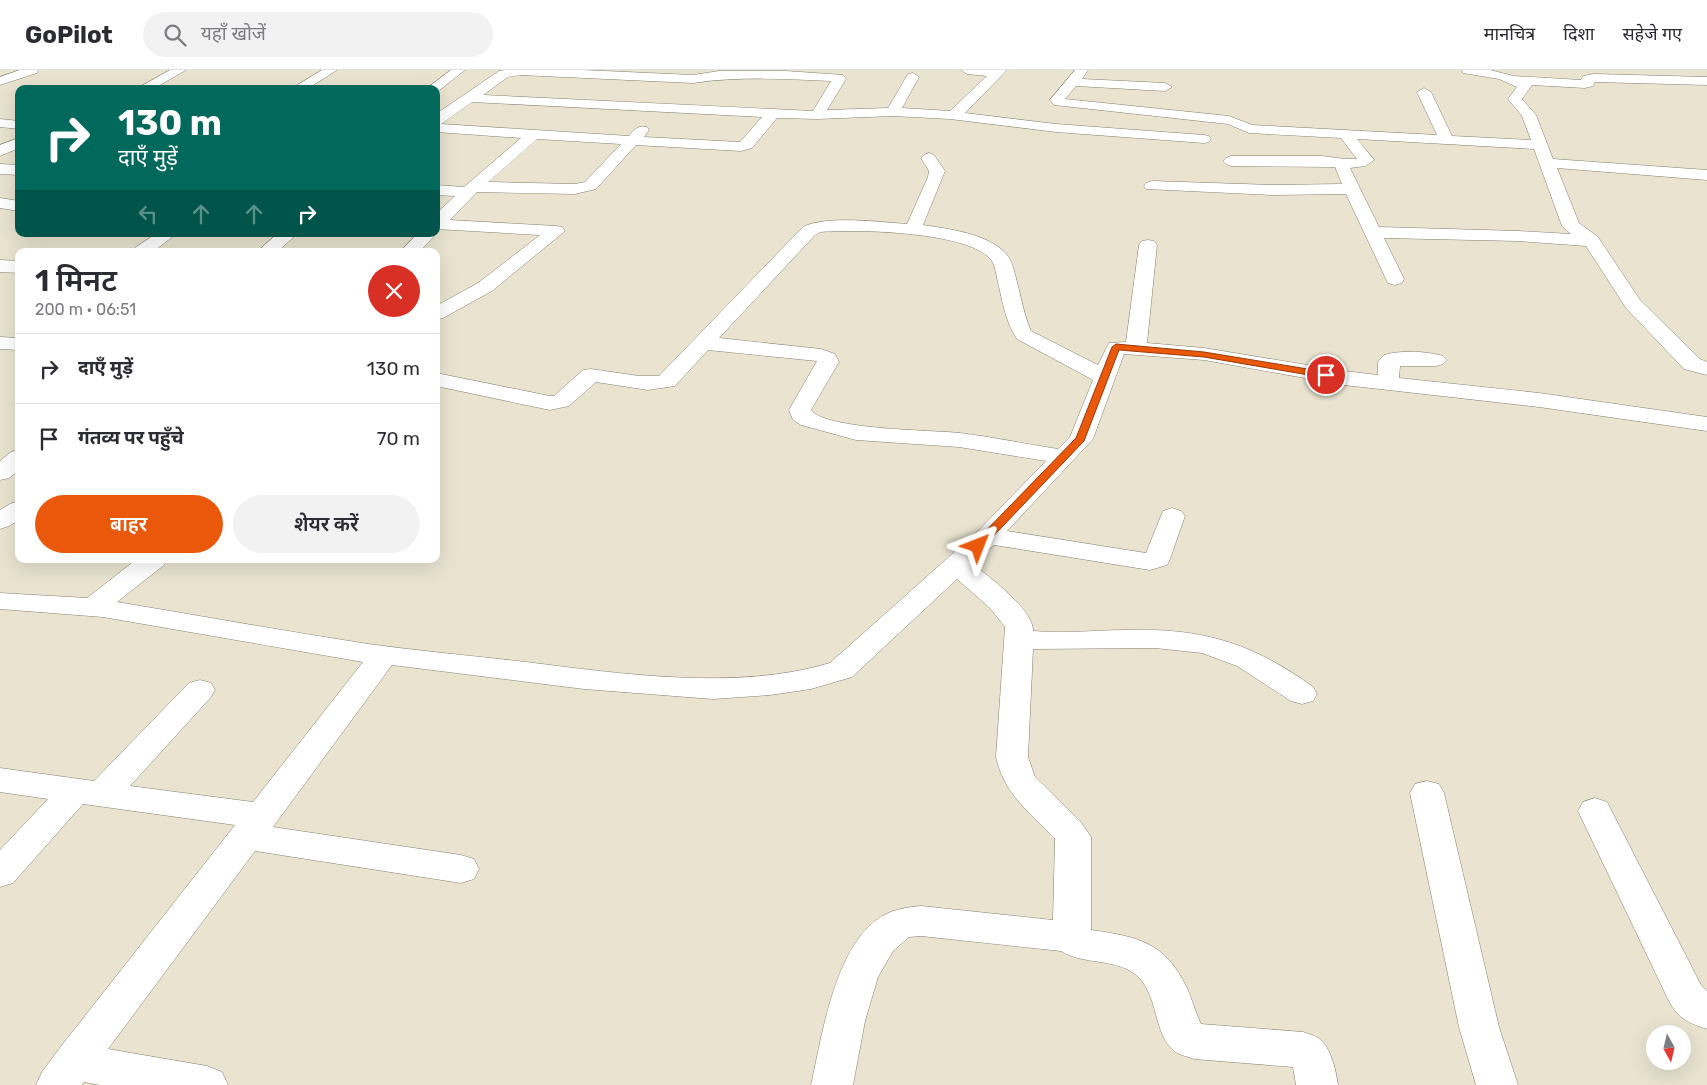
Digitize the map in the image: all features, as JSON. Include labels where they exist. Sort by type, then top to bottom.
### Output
[{"type":"street","points":[[0,81],[32,70]]},
{"type":"street","points":[[151,85],[180,70]]},
{"type":"street","points":[[304,85],[331,70]]},
{"type":"street","points":[[433,70],[458,71]]},
{"type":"street","points":[[967,70],[999,71]]},
{"type":"street","points":[[1036,126],[1049,105],[1082,70]]},
{"type":"street","points":[[1133,85],[1142,70]]},
{"type":"street","points":[[1468,70],[1502,76],[1525,85],[1515,99],[1529,115],[1571,226],[1592,241],[1633,304],[1692,364],[1707,369]]},
{"type":"street","points":[[438,85],[458,71]]},
{"type":"street","points":[[440,116],[504,74],[520,71],[693,79],[719,75],[834,76],[839,79],[816,115]]},
{"type":"street","points":[[950,115],[956,114],[999,71]]},
{"type":"street","points":[[754,112],[786,75]]},
{"type":"street","points":[[1157,112],[1165,88],[1173,76]]},
{"type":"street","points":[[892,112],[913,77]]},
{"type":"street","points":[[1512,80],[1585,84],[1588,83],[1588,79],[1594,78],[1707,81]]},
{"type":"street","points":[[440,190],[575,189],[590,186],[633,139],[693,79]]},
{"type":"street","points":[[1072,82],[1165,88]]},
{"type":"street","points":[[1424,92],[1446,140]]},
{"type":"street","points":[[469,98],[666,106],[816,115],[892,112],[950,115],[1036,126],[1204,139]]},
{"type":"street","points":[[1049,105],[1066,103],[1234,120],[1246,129],[1541,145]]},
{"type":"street","points":[[440,128],[633,139],[741,148],[747,145],[773,113]]},
{"type":"street","points":[[0,123],[15,124]]},
{"type":"street","points":[[440,220],[471,189],[535,134]]},
{"type":"street","points":[[1232,161],[1322,161],[1345,164],[1360,163],[1366,160],[1345,134]]},
{"type":"street","points":[[0,151],[15,144]]},
{"type":"street","points":[[912,229],[936,177],[937,171],[929,158]]},
{"type":"street","points":[[1547,163],[1707,175]]},
{"type":"street","points":[[1345,164],[1342,168],[1395,280]]},
{"type":"street","points":[[0,169],[15,170]]},
{"type":"street","points":[[1152,186],[1273,190],[1352,189]]},
{"type":"street","points":[[523,201],[536,188]]},
{"type":"street","points":[[0,203],[15,205]]},
{"type":"street","points":[[498,228],[510,214]]},
{"type":"street","points":[[440,224],[556,231],[485,287],[440,312]]},
{"type":"street","points":[[440,380],[550,403],[561,401],[591,375],[649,385],[667,381],[809,231],[816,227],[828,226],[912,229],[984,245],[998,254],[1002,261],[1020,329],[1024,335],[1104,377]]},
{"type":"street","points":[[1372,232],[1444,236],[1518,236],[1592,241]]},
{"type":"street","points":[[147,248],[163,237]]},
{"type":"street","points":[[271,248],[284,237]]},
{"type":"street","points":[[413,248],[424,237]]},
{"type":"street","points":[[1136,348],[1148,245]]},
{"type":"street","points":[[0,266],[15,267]]},
{"type":"street","points":[[440,295],[467,297]]},
{"type":"street","points":[[0,343],[15,344]]},
{"type":"street","points":[[704,343],[821,355],[828,358],[828,362],[800,410],[801,415],[809,420],[856,433],[959,440],[1063,457]]},
{"type":"street","points":[[0,601],[92,608],[384,655],[584,679],[703,688],[778,684],[840,670],[988,536],[1080,439],[1116,347],[1204,354],[1344,378],[1539,400],[1707,424]]},
{"type":"street","points":[[1388,383],[1389,362],[1391,359],[1436,360]]},
{"type":"street","points":[[0,473],[15,460]]},
{"type":"street","points":[[0,521],[15,512]]},
{"type":"street","points":[[988,536],[1150,562],[1157,559],[1172,516]]},
{"type":"street","points":[[92,608],[149,563]]},
{"type":"street","points":[[957,565],[1016,618],[1019,627],[1012,757],[1016,774],[1022,786],[1068,830],[1073,838],[1072,937]]},
{"type":"street","points":[[1018,639],[1059,642],[1137,638],[1181,641],[1214,647],[1246,658],[1277,676],[1302,694]]},
{"type":"street","points":[[65,1074],[384,655]]},
{"type":"street","points":[[0,874],[200,690]]},
{"type":"street","points":[[0,780],[89,792],[461,869]]},
{"type":"street","points":[[1427,793],[1479,1027],[1497,1085]]},
{"type":"street","points":[[1595,811],[1687,997],[1698,1008],[1707,1012]]},
{"type":"street","points":[[832,1085],[849,1010],[864,961],[882,937],[897,925],[921,920],[1072,937],[1075,941],[1082,944],[1139,957],[1151,965],[1165,982],[1183,1032],[1187,1037],[1194,1041],[1303,1050],[1313,1062],[1317,1085]]},
{"type":"street","points":[[65,1074],[207,1085]]},
{"type":"route","points":[[978,546],[1080,439],[1116,347],[1204,354],[1326,375]]}]
